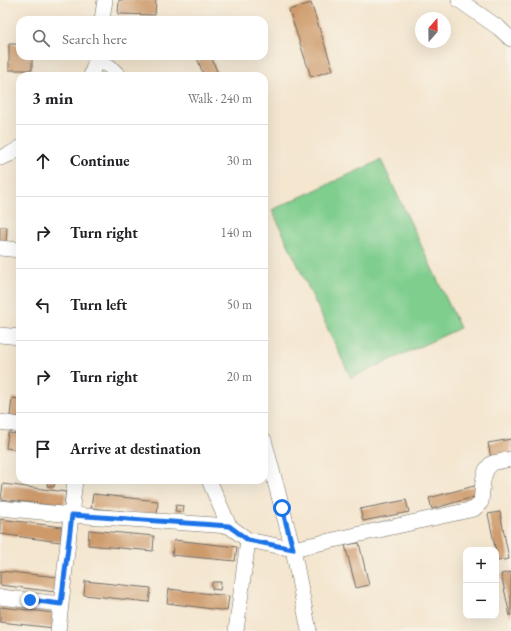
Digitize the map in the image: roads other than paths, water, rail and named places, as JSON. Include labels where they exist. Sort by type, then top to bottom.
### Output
[{"type":"street","points":[[103,16],[105,0]]},
{"type":"street","points":[[459,0],[505,26],[511,39]]},
{"type":"street","points":[[92,72],[96,60]]},
{"type":"street","points":[[100,60],[115,72]]},
{"type":"street","points":[[0,158],[16,150]]},
{"type":"street","points":[[0,248],[16,250]]},
{"type":"street","points":[[0,336],[16,337]]},
{"type":"street","points":[[0,422],[16,424]]},
{"type":"street","points":[[268,455],[293,549],[309,631]]},
{"type":"street","points":[[212,484],[229,526],[248,540],[293,549],[474,509],[481,502],[486,470],[492,463],[511,459]]},
{"type":"street","points":[[58,631],[75,484]]},
{"type":"street","points":[[0,508],[72,515],[229,526]]},
{"type":"street","points":[[236,631],[248,540]]},
{"type":"street","points":[[0,597],[61,604]]}]
